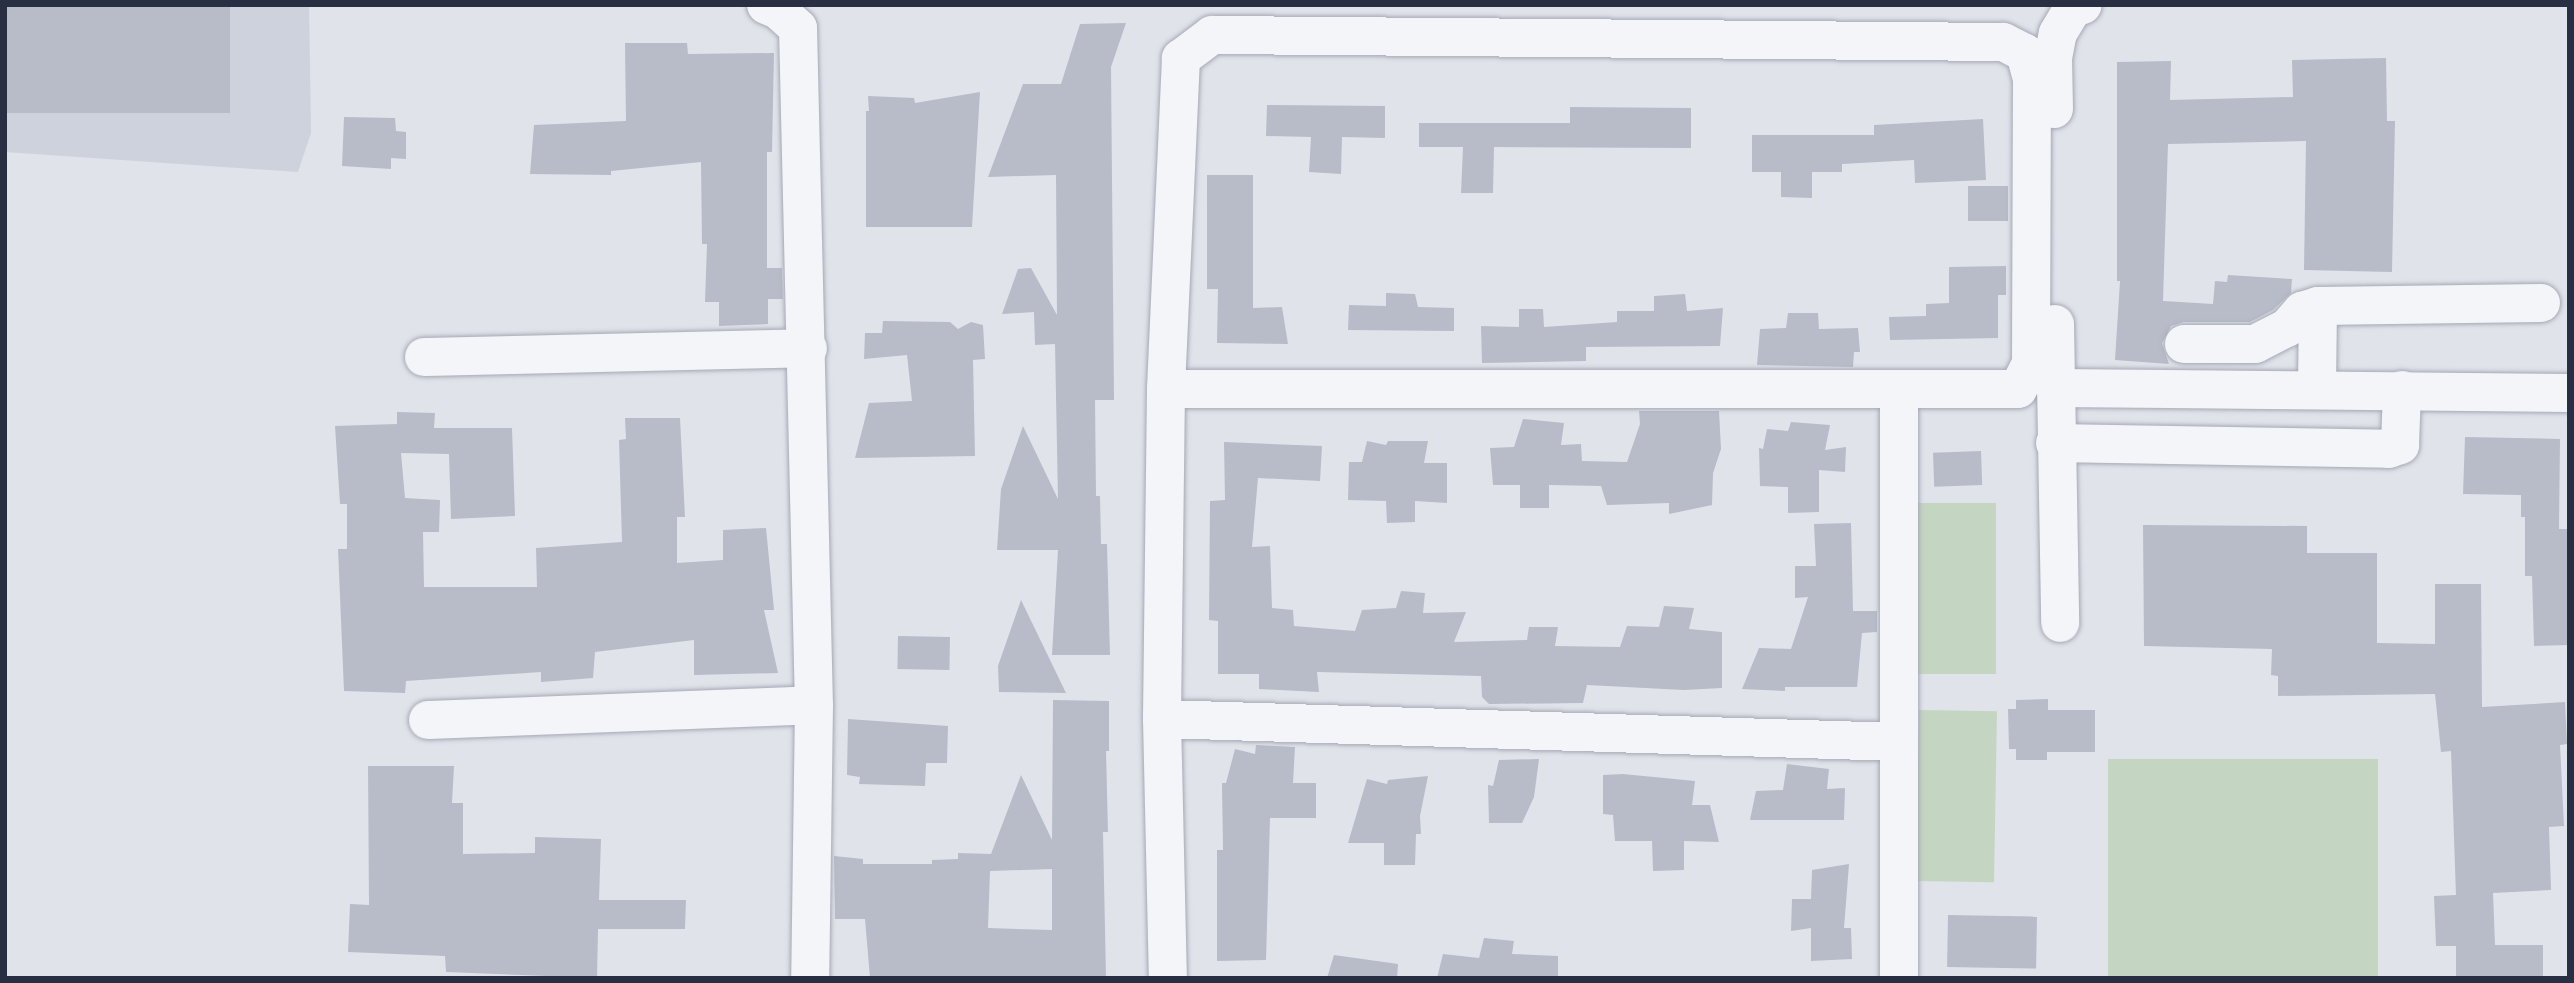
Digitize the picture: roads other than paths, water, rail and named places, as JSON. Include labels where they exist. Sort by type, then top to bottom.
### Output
[{"type":"street","points":[[766,5],[778,10],[798,28],[808,348],[814,705],[810,978]]},
{"type":"street","points":[[2060,623],[2055,443],[2053,58],[2058,33],[2073,8],[2083,5]]},
{"type":"street","points":[[1166,389],[2018,389],[2031,363],[2032,79],[2025,52],[2003,42],[1212,36],[1181,58],[1166,389],[1162,719],[1168,978]]},
{"type":"street","points":[[2184,344],[2255,344],[2287,328],[2302,311],[2318,306],[2541,303]]},
{"type":"street","points":[[2317,389],[2318,306]]},
{"type":"street","points":[[424,357],[808,348]]},
{"type":"street","points":[[2055,388],[2569,393]]},
{"type":"street","points":[[1899,390],[1899,978]]},
{"type":"street","points":[[2055,443],[2389,449],[2400,445],[2402,390]]},
{"type":"street","points":[[428,720],[814,705]]},
{"type":"street","points":[[1162,719],[1898,742]]}]
